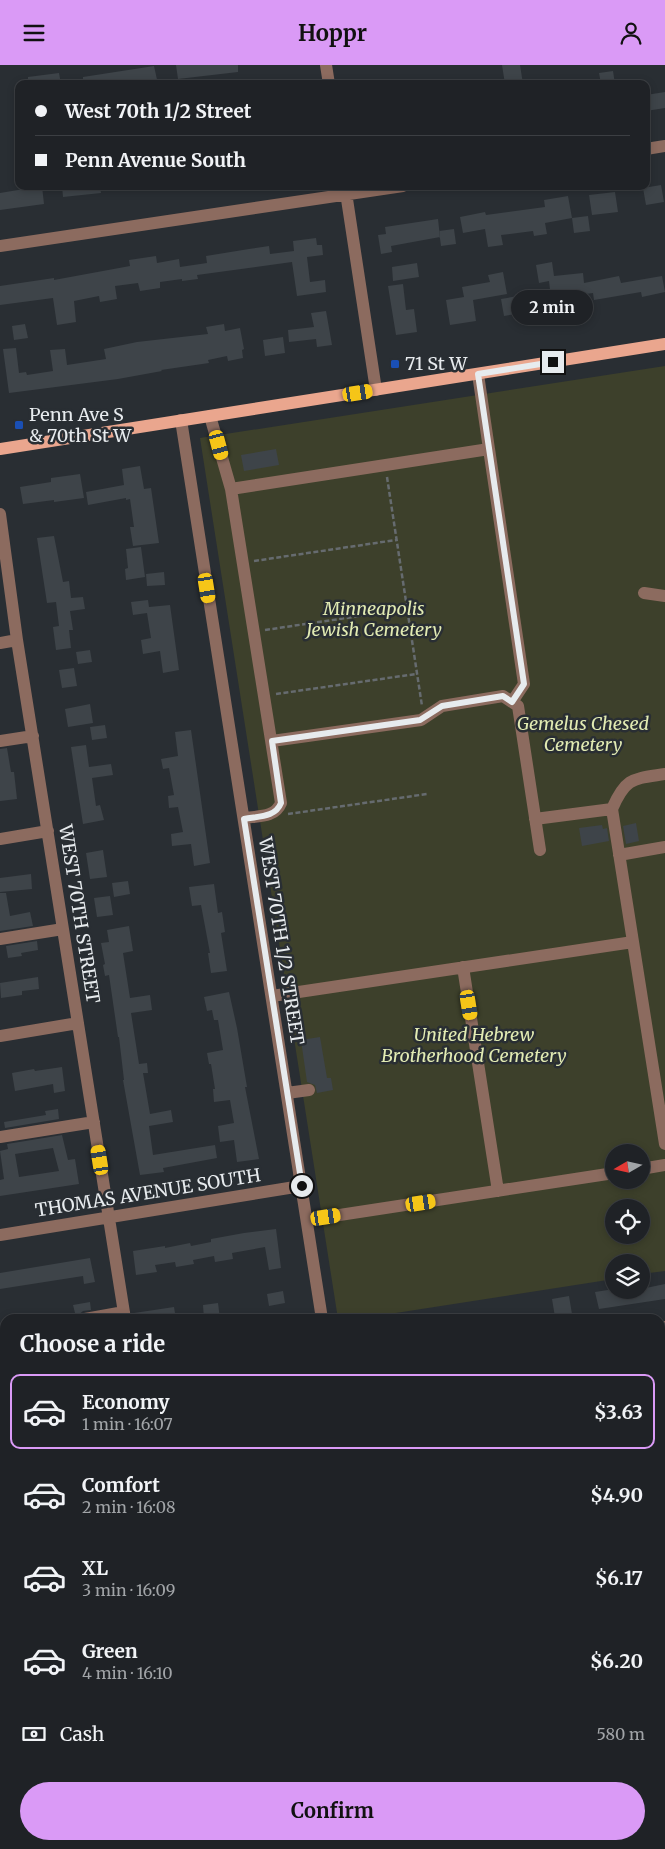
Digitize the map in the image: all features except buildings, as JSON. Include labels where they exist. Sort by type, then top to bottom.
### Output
[{"type":"main road","points":[[0,449],[665,344]]},
{"type":"street","points":[[326,65],[328,80]]},
{"type":"street","points":[[650,148],[665,146]]},
{"type":"street","points":[[0,246],[346,191],[376,390]]},
{"type":"street","points":[[478,374],[524,684],[512,702]]},
{"type":"street","points":[[210,416],[231,489],[281,803],[278,810],[273,814],[244,819]]},
{"type":"street","name":"WEST 70TH 1/2 STREET","points":[[181,421],[321,1314]]},
{"type":"street","points":[[231,489],[489,449]]},
{"type":"street","name":"WEST 70TH STREET","points":[[0,514],[2,544],[124,1314]]},
{"type":"street","points":[[644,593],[665,596]]},
{"type":"street","points":[[0,643],[18,640]]},
{"type":"street","points":[[272,741],[420,720],[442,706],[503,696],[518,706],[540,850]]},
{"type":"street","points":[[0,741],[33,736]]},
{"type":"street","points":[[665,775],[642,777],[626,783],[612,809],[618,855],[662,1103],[665,1144]]},
{"type":"street","points":[[536,819],[612,809]]},
{"type":"street","points":[[0,839],[48,831]]},
{"type":"street","points":[[618,855],[665,847]]},
{"type":"street","points":[[0,939],[63,929]]},
{"type":"street","points":[[272,996],[633,942]]},
{"type":"street","points":[[463,967],[498,1191]]},
{"type":"street","points":[[0,1036],[78,1023]]},
{"type":"street","points":[[287,1093],[309,1090]]},
{"type":"street","points":[[0,1137],[94,1122]]},
{"type":"street","points":[[650,1168],[665,1165]]},
{"type":"street","points":[[307,1220],[605,1174]]},
{"type":"street","name":"THOMAS AVENUE SOUTH","points":[[0,1235],[302,1186]]},
{"type":"path","points":[[385,466],[423,718]]},
{"type":"path","points":[[243,562],[396,540]]},
{"type":"path","points":[[254,632],[407,609]]},
{"type":"path","points":[[264,696],[417,673]]},
{"type":"path","points":[[278,810],[289,814],[427,794]]},
{"type":"green space","points":[[665,366],[665,1271],[650,1273],[650,1254],[605,1254],[605,1280],[389,1314],[337,1314],[200,438]]},
{"type":"place","name":"71 St W","points":[[395,364]]},
{"type":"place","name":"Penn Ave S & 70th St W","points":[[19,425]]},
{"type":"route","points":[[302,1186],[244,819],[273,814],[278,810],[281,803],[272,741],[420,720],[442,706],[503,696],[512,702],[524,684],[478,374],[553,362]]},
{"type":"park label","name":"Minneapolis Jewish Cemetery","points":[[374,620]]},
{"type":"park label","name":"Gemelus Chesed Cemetery","points":[[583,734]]},
{"type":"park label","name":"United Hebrew Brotherhood Cemetery","points":[[474,1046]]}]
